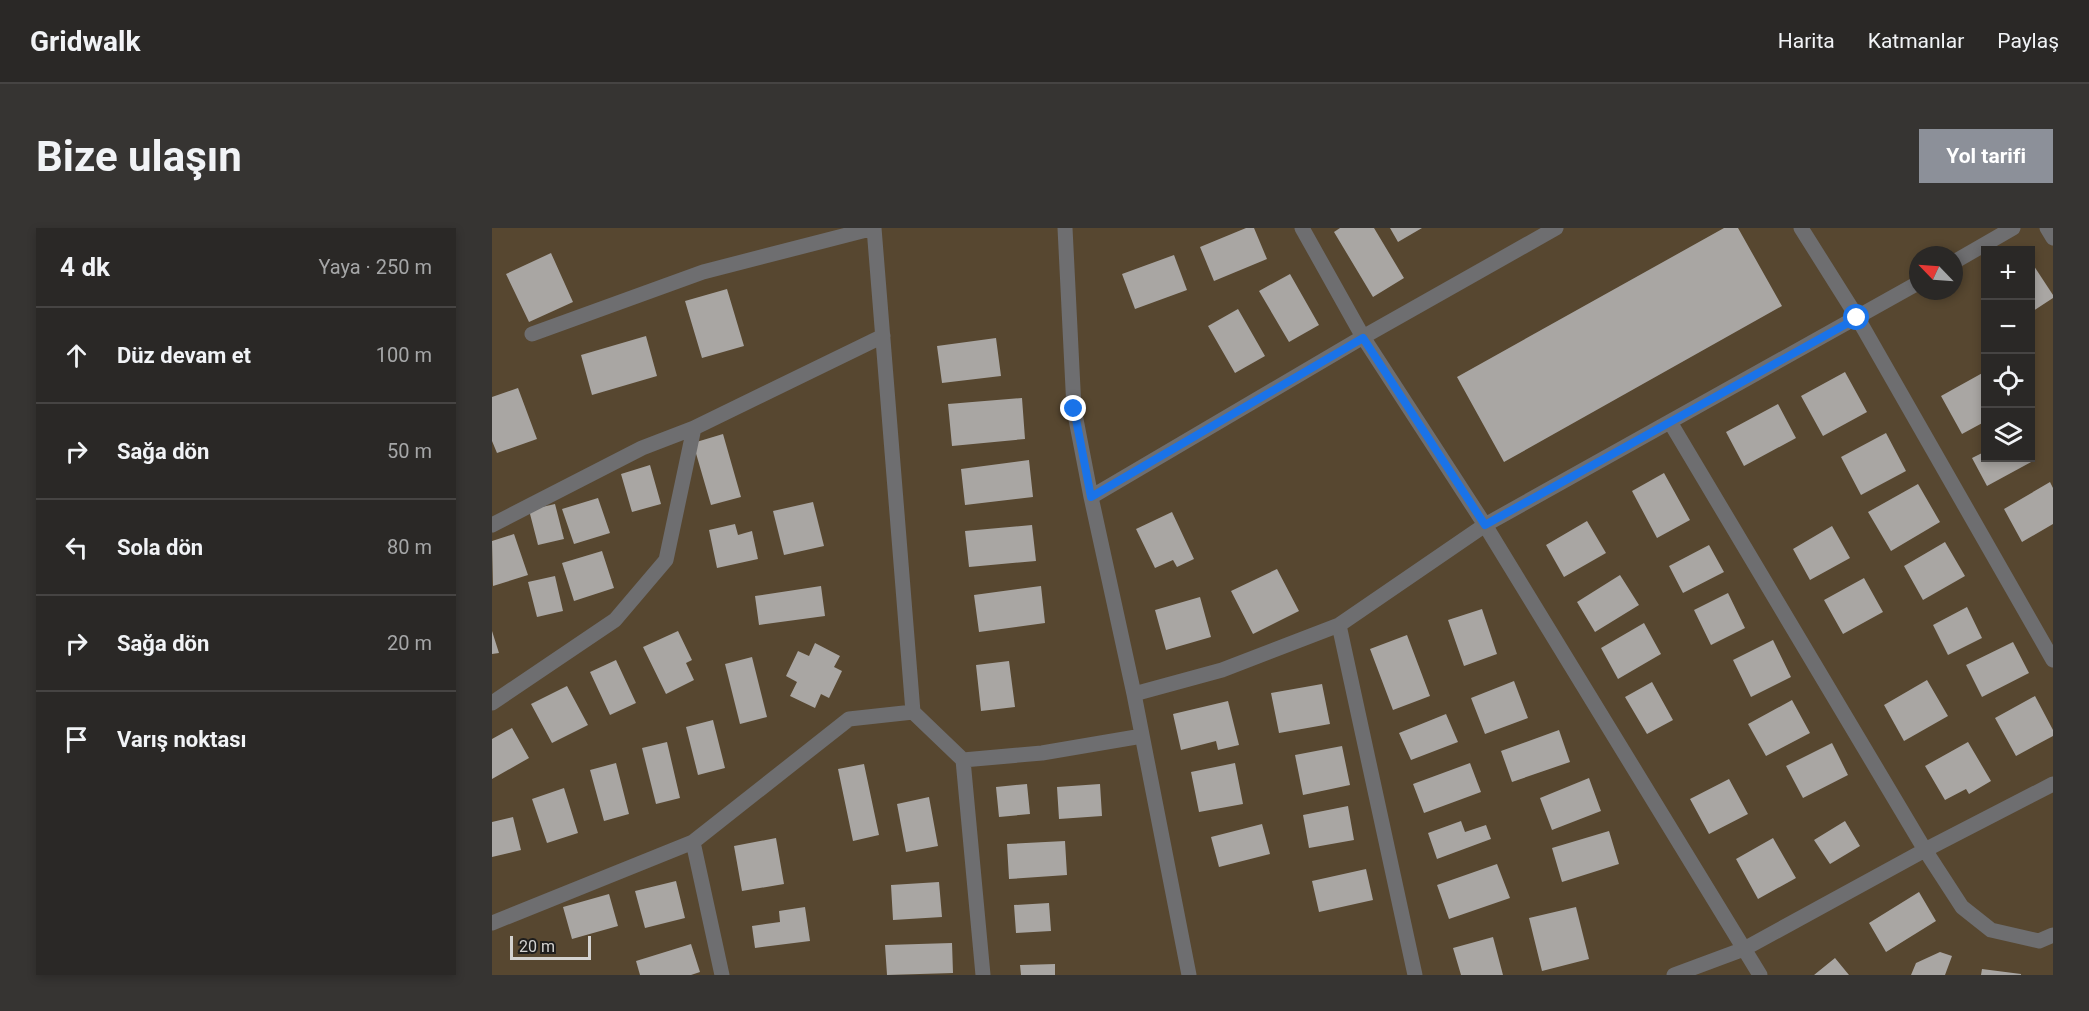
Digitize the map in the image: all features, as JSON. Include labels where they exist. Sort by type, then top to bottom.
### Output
[{"type":"street","points":[[532,334],[703,272],[874,228],[913,712],[963,760],[983,975]]},
{"type":"street","points":[[1065,228],[1074,409],[1134,694],[1189,975]]},
{"type":"street","points":[[1302,228],[1363,338],[1485,525],[1760,975]]},
{"type":"street","points":[[1801,228],[1857,318],[2053,660]]},
{"type":"street","points":[[1963,257],[2013,228]]},
{"type":"street","points":[[2047,228],[2053,238]]},
{"type":"street","points":[[1091,497],[1551,229]]},
{"type":"street","points":[[1134,694],[1222,670],[1339,626],[1485,525],[1909,287]]},
{"type":"street","points":[[492,525],[642,448],[694,428],[883,336]]},
{"type":"street","points":[[1670,422],[1925,850],[1962,907],[1991,930],[2039,941],[2053,935]]},
{"type":"street","points":[[492,703],[615,620],[666,560],[694,428]]},
{"type":"street","points":[[1339,626],[1415,975]]},
{"type":"street","points":[[492,923],[693,842],[849,719],[913,712]]},
{"type":"street","points":[[963,760],[1042,753],[1142,736]]},
{"type":"street","points":[[1674,975],[1744,949],[1925,850],[2053,784]]},
{"type":"street","points":[[693,842],[722,975]]},
{"type":"shaded area","points":[[492,228],[2053,228],[2053,975],[492,975]]},
{"type":"building","points":[[1246,228],[1254,228],[1267,259],[1214,281],[1200,247]]},
{"type":"building","points":[[1340,228],[1374,228],[1404,278],[1373,297],[1334,232]]},
{"type":"building","points":[[1390,228],[1422,228],[1398,242]]},
{"type":"building","points":[[1724,228],[1738,228],[1782,306],[1504,462],[1457,377]]},
{"type":"building","points":[[551,253],[573,302],[529,322],[506,274]]},
{"type":"building","points":[[1174,255],[1187,290],[1135,309],[1122,274]]},
{"type":"building","points":[[2035,268],[2053,295],[2053,298],[2035,310]]},
{"type":"building","points":[[1290,274],[1319,325],[1289,342],[1259,291]]},
{"type":"building","points":[[727,289],[744,346],[702,358],[685,301]]},
{"type":"building","points":[[1238,309],[1265,356],[1235,373],[1208,326]]},
{"type":"building","points":[[646,336],[657,376],[592,395],[581,355]]},
{"type":"building","points":[[996,338],[1001,376],[942,383],[937,346]]},
{"type":"building","points":[[1845,372],[1867,412],[1823,436],[1801,396]]},
{"type":"building","points":[[1981,374],[1981,424],[1962,434],[1941,396]]},
{"type":"building","points":[[518,388],[537,439],[497,453],[492,441],[492,397]]},
{"type":"building","points":[[1022,398],[1025,439],[952,446],[948,404]]},
{"type":"building","points":[[1778,404],[1796,438],[1744,466],[1726,432]]},
{"type":"building","points":[[1886,433],[1906,471],[1861,495],[1841,457]]},
{"type":"building","points":[[723,434],[741,497],[711,505],[693,443]]},
{"type":"building","points":[[1981,454],[1981,462],[2031,462],[1987,486],[1972,458]]},
{"type":"building","points":[[1029,460],[1033,497],[965,505],[961,469]]},
{"type":"building","points":[[650,465],[661,504],[632,512],[621,474]]},
{"type":"building","points":[[1664,473],[1690,520],[1657,538],[1632,491]]},
{"type":"building","points":[[2050,482],[2053,488],[2053,524],[2022,542],[2004,509]]},
{"type":"building","points":[[1918,484],[1940,522],[1891,551],[1868,512]]},
{"type":"building","points":[[598,498],[610,533],[574,544],[562,509]]},
{"type":"building","points":[[813,502],[824,546],[784,555],[773,511]]},
{"type":"building","points":[[555,504],[564,539],[538,545],[529,510]]},
{"type":"building","points":[[1172,512],[1194,559],[1177,567],[1173,560],[1155,568],[1136,529]]},
{"type":"building","points":[[1587,521],[1606,553],[1564,577],[1546,545]]},
{"type":"building","points":[[735,524],[738,535],[752,531],[758,559],[717,568],[709,530]]},
{"type":"building","points":[[1032,525],[1036,561],[969,567],[965,531]]},
{"type":"building","points":[[1832,526],[1850,558],[1810,580],[1793,549]]},
{"type":"building","points":[[514,534],[528,575],[493,586],[492,541]]},
{"type":"building","points":[[1945,542],[1965,576],[1923,600],[1904,566]]},
{"type":"building","points":[[1709,545],[1724,572],[1683,593],[1669,566]]},
{"type":"building","points":[[602,551],[614,588],[574,601],[562,563]]},
{"type":"building","points":[[1277,569],[1299,611],[1253,634],[1231,591]]},
{"type":"building","points":[[1620,575],[1639,605],[1595,632],[1577,602]]},
{"type":"building","points":[[555,576],[563,611],[537,617],[528,582]]},
{"type":"building","points":[[1864,578],[1883,612],[1843,634],[1824,600]]},
{"type":"building","points":[[821,586],[825,616],[759,625],[755,596]]},
{"type":"building","points":[[1041,586],[1045,623],[979,632],[974,595]]},
{"type":"building","points":[[1728,593],[1745,628],[1711,645],[1694,610]]},
{"type":"building","points":[[1200,597],[1211,637],[1166,650],[1155,610]]},
{"type":"building","points":[[1967,607],[1982,638],[1948,655],[1933,625]]},
{"type":"building","points":[[1482,609],[1497,654],[1464,666],[1448,620]]},
{"type":"building","points":[[1644,623],[1661,654],[1618,679],[1601,648]]},
{"type":"building","points":[[492,631],[499,653],[492,654]]},
{"type":"building","points":[[678,631],[692,660],[686,663],[694,680],[666,694],[643,647]]},
{"type":"building","points":[[1407,635],[1430,696],[1393,710],[1370,649]]},
{"type":"building","points":[[1773,640],[1791,677],[1751,697],[1733,660]]},
{"type":"building","points":[[2013,642],[2029,673],[1982,697],[1966,665]]},
{"type":"building","points":[[815,643],[840,656],[834,667],[842,671],[829,698],[821,694],[815,708],[790,696],[797,682],[786,676],[798,651],[809,656]]},
{"type":"building","points":[[752,657],[767,717],[740,724],[725,664]]},
{"type":"building","points":[[616,660],[636,703],[610,715],[590,672]]},
{"type":"building","points":[[1009,661],[1015,707],[981,711],[976,665]]},
{"type":"building","points":[[1927,680],[1948,716],[1904,741],[1884,705]]},
{"type":"building","points":[[1514,681],[1528,718],[1485,734],[1471,698]]},
{"type":"building","points":[[1652,682],[1673,720],[1647,734],[1625,697]]},
{"type":"building","points":[[1322,684],[1330,724],[1279,733],[1271,693]]},
{"type":"building","points":[[567,686],[588,725],[552,743],[531,704]]},
{"type":"building","points":[[2035,696],[2053,730],[2053,736],[2016,756],[1995,718]]},
{"type":"building","points":[[1792,700],[1810,733],[1766,756],[1748,724]]},
{"type":"building","points":[[1228,701],[1239,745],[1218,750],[1216,741],[1181,750],[1173,714]]},
{"type":"building","points":[[1446,714],[1458,742],[1411,760],[1399,733]]},
{"type":"building","points":[[713,720],[725,768],[698,775],[686,727]]},
{"type":"building","points":[[512,728],[529,758],[492,779],[492,739]]},
{"type":"building","points":[[1559,730],[1570,762],[1512,782],[1501,751]]},
{"type":"building","points":[[667,742],[680,798],[656,804],[642,748]]},
{"type":"building","points":[[1968,742],[1991,781],[1969,794],[1966,789],[1945,800],[1925,766]]},
{"type":"building","points":[[1832,743],[1848,775],[1803,798],[1786,766]]},
{"type":"building","points":[[1342,746],[1350,785],[1303,795],[1295,755]]},
{"type":"building","points":[[616,763],[629,814],[604,821],[590,770]]},
{"type":"building","points":[[1235,763],[1243,804],[1199,812],[1191,772]]},
{"type":"building","points":[[1470,763],[1481,792],[1424,813],[1413,784]]},
{"type":"building","points":[[864,764],[879,835],[853,841],[838,769]]},
{"type":"building","points":[[1589,778],[1601,811],[1552,830],[1540,798]]},
{"type":"building","points":[[1729,779],[1748,814],[1709,834],[1690,799]]},
{"type":"building","points":[[1027,784],[1030,814],[999,817],[996,787]]},
{"type":"building","points":[[1100,784],[1102,816],[1059,819],[1057,787]]},
{"type":"building","points":[[564,788],[578,833],[547,843],[532,799]]},
{"type":"building","points":[[929,797],[938,846],[906,852],[897,804]]},
{"type":"building","points":[[1348,806],[1354,840],[1309,848],[1303,815]]},
{"type":"building","points":[[513,817],[521,850],[492,857],[492,822]]},
{"type":"building","points":[[1461,821],[1465,832],[1486,825],[1491,839],[1437,859],[1428,833]]},
{"type":"building","points":[[1845,821],[1860,846],[1830,864],[1814,840]]},
{"type":"building","points":[[1262,824],[1270,854],[1219,867],[1211,837]]},
{"type":"building","points":[[1609,831],[1619,864],[1562,882],[1552,848]]},
{"type":"building","points":[[776,838],[784,884],[742,891],[734,846]]},
{"type":"building","points":[[1773,838],[1796,878],[1758,899],[1736,859]]},
{"type":"building","points":[[1065,841],[1067,875],[1009,879],[1007,844]]},
{"type":"building","points":[[1497,864],[1510,898],[1449,919],[1437,885]]},
{"type":"building","points":[[1366,869],[1373,900],[1319,912],[1312,881]]},
{"type":"building","points":[[676,881],[685,918],[645,928],[635,891]]},
{"type":"building","points":[[939,882],[942,917],[893,920],[891,885]]},
{"type":"building","points":[[1919,892],[1936,921],[1886,952],[1869,923]]},
{"type":"building","points":[[609,894],[618,926],[572,939],[563,907]]},
{"type":"building","points":[[1049,903],[1051,931],[1016,933],[1014,905]]},
{"type":"building","points":[[805,907],[810,941],[755,948],[752,926],[780,922],[779,911]]},
{"type":"building","points":[[1576,907],[1589,959],[1542,971],[1529,918]]},
{"type":"building","points":[[1493,937],[1503,975],[1461,975],[1453,948]]},
{"type":"building","points":[[952,943],[953,973],[887,975],[885,945]]},
{"type":"building","points":[[691,944],[700,972],[691,975],[640,975],[636,961]]},
{"type":"building","points":[[1940,952],[1952,956],[1945,975],[1911,975],[1916,963]]},
{"type":"building","points":[[1835,958],[1849,975],[1814,975]]},
{"type":"building","points":[[1055,964],[1055,975],[1021,975],[1020,965]]},
{"type":"building","points":[[1982,969],[2021,974],[2021,975],[1981,975]]},
{"type":"route","points":[[1074,409],[1091,497],[1363,338],[1485,525],[1857,318]]}]
